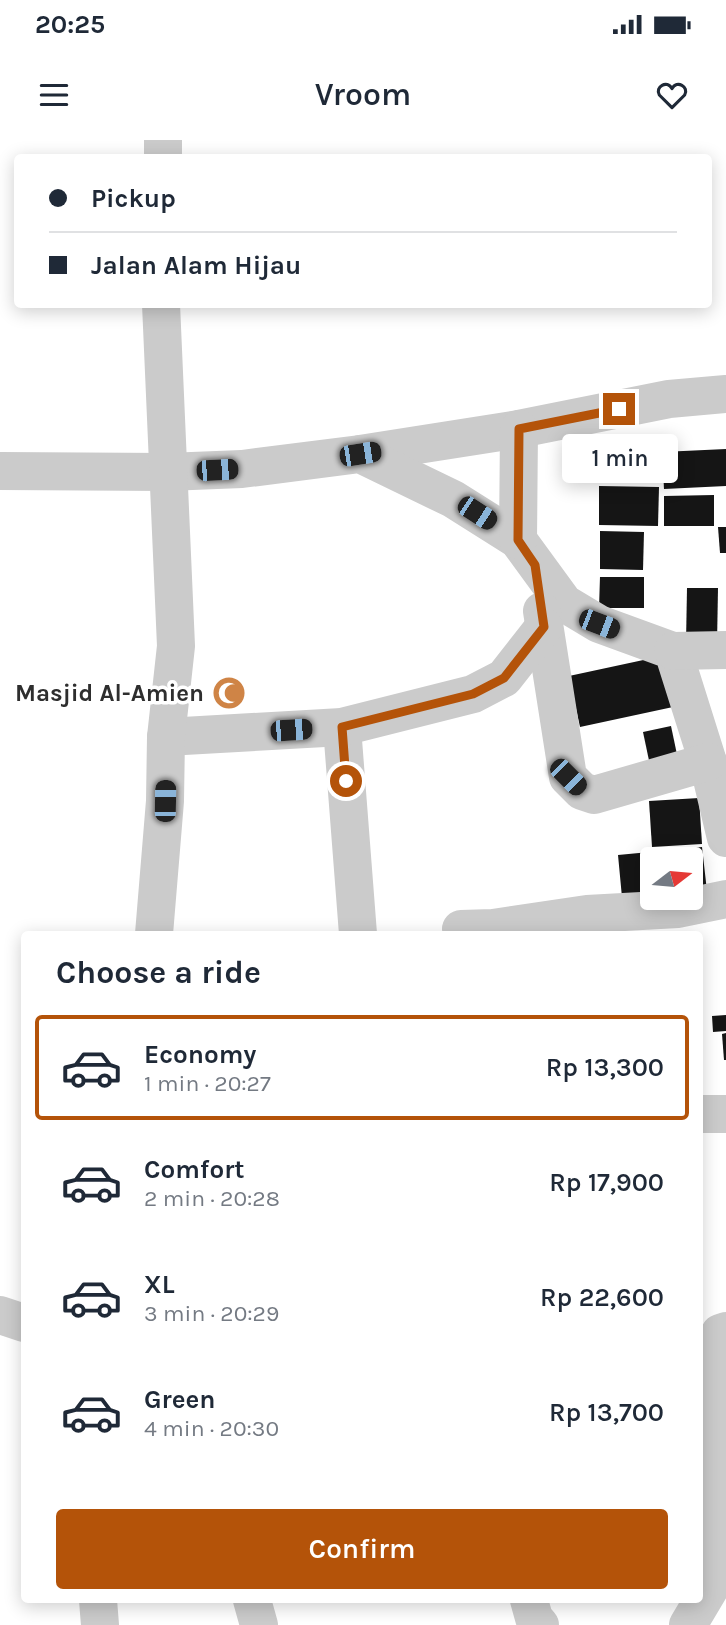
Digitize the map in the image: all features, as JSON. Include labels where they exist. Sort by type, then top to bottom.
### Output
[{"type":"street","points":[[154,931],[165,801],[166,737],[176,646],[161,308]]},
{"type":"street","points":[[0,471],[167,472],[242,469],[519,429],[668,399],[726,394]]},
{"type":"street","points":[[519,429],[526,552],[544,627],[568,777],[582,791],[594,794],[708,762]]},
{"type":"street","points":[[360,454],[453,499],[526,552],[565,604],[599,624],[673,651],[726,650]]},
{"type":"street","points":[[166,737],[342,727],[473,694],[504,678],[544,627]]},
{"type":"street","points":[[673,651],[708,762],[726,838]]},
{"type":"street","points":[[342,727],[358,931]]},
{"type":"street","points":[[482,931],[587,915],[678,909],[726,899]]},
{"type":"street","points":[[703,1114],[726,1114]]},
{"type":"street","points":[[0,1315],[21,1322]]},
{"type":"street","points":[[703,1600],[710,1588],[720,1547],[719,1393],[709,1352],[720,1333],[726,1331]]},
{"type":"street","points":[[98,1603],[100,1625]]},
{"type":"street","points":[[253,1603],[259,1625]]},
{"type":"street","points":[[688,1625],[701,1603]]},
{"type":"building","points":[[726,449],[726,486],[664,489],[662,452]]},
{"type":"building","points":[[599,452],[661,454],[660,483],[598,481]]},
{"type":"building","points":[[599,486],[659,487],[658,526],[599,525]]},
{"type":"building","points":[[714,495],[714,526],[664,526],[664,496]]},
{"type":"building","points":[[718,527],[726,527],[726,553],[720,553]]},
{"type":"building","points":[[600,531],[644,532],[643,570],[600,569]]},
{"type":"building","points":[[600,577],[644,577],[644,608],[599,608]]},
{"type":"building","points":[[687,588],[718,588],[717,644],[686,643]]},
{"type":"building","points":[[662,656],[673,707],[580,727],[569,676]]},
{"type":"building","points":[[671,726],[679,764],[651,770],[643,732]]},
{"type":"building","points":[[699,798],[702,844],[652,847],[649,801]]},
{"type":"building","points":[[640,853],[640,906],[623,908],[618,855]]},
{"type":"building","points":[[704,865],[708,900],[704,900]]},
{"type":"building","points":[[726,1015],[726,1031],[713,1032],[712,1016]]},
{"type":"building","points":[[726,1033],[726,1060],[724,1060],[722,1034]]},
{"type":"place","name":"Masjid Al-Amien","points":[[229,693]]},
{"type":"route","points":[[346,781],[342,727],[473,694],[504,678],[544,627],[535,565],[518,540],[519,429],[619,409]]}]
